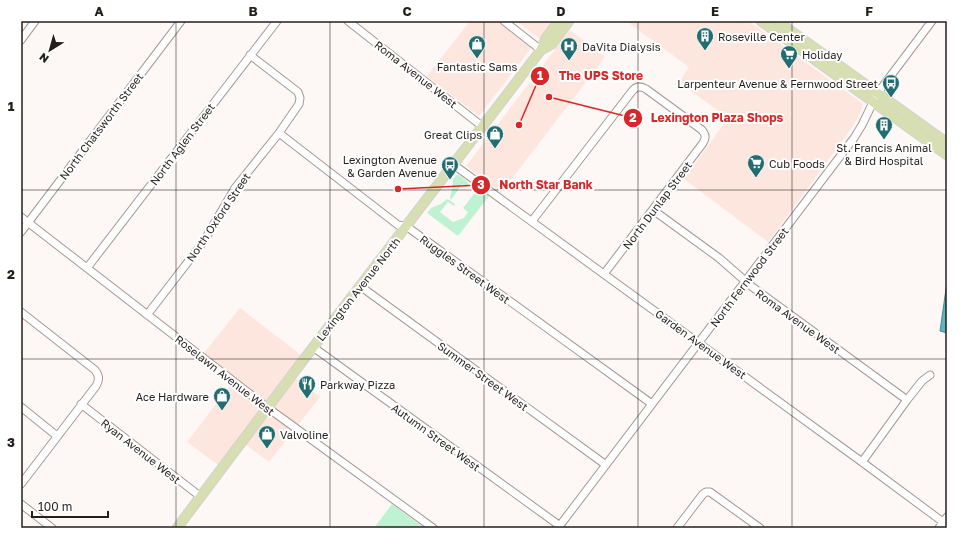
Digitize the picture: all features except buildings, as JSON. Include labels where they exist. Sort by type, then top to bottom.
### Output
[{"type":"main road","name":"Lexington Avenue North","points":[[177,528],[313,347],[541,50],[546,38],[558,21]]},
{"type":"main road","name":"Lexington Avenue North","points":[[541,50],[552,44],[569,21]]},
{"type":"main road","points":[[761,21],[875,98],[947,143]]},
{"type":"main road","points":[[777,21],[947,155]]},
{"type":"street","points":[[21,40],[35,21]]},
{"type":"street","name":"North Chatsworth Street","points":[[21,232],[181,21]]},
{"type":"street","name":"North Aglen Street","points":[[87,268],[277,21]]},
{"type":"street","name":"Roma Avenue West","points":[[348,21],[483,127]]},
{"type":"street","points":[[504,21],[541,50]]},
{"type":"street","name":"North Fernwood Street","points":[[559,527],[854,138],[875,98],[932,21]]},
{"type":"street","name":"North Oxford Street","points":[[147,315],[204,241],[235,188],[299,104],[300,98],[298,92],[250,55]]},
{"type":"street","name":"North Dunlap Street","points":[[532,222],[633,90],[639,87],[646,89],[702,130],[706,136],[703,143],[604,274]]},
{"type":"street","name":"Ruggles Street West","points":[[279,132],[398,225],[406,226],[652,404]]},
{"type":"street","name":"Garden Avenue West","points":[[454,165],[944,523]]},
{"type":"street","name":"Roma Avenue West","points":[[653,210],[719,258],[745,282],[907,400]]},
{"type":"street","name":"Roselawn Avenue West","points":[[21,216],[268,408],[433,528]]},
{"type":"street","name":"Summer Street West","points":[[360,286],[606,465]]},
{"type":"street","points":[[21,312],[95,370],[99,376],[98,382],[21,484]]},
{"type":"street","name":"Autumn Street West","points":[[313,347],[559,527]]},
{"type":"street","points":[[862,462],[907,400],[930,375]]},
{"type":"street","name":"Ryan Avenue West","points":[[82,404],[201,497]]},
{"type":"street","points":[[21,408],[57,436]]},
{"type":"street","points":[[677,528],[706,492],[710,492],[760,528]]},
{"type":"street","points":[[21,504],[52,528]]},
{"type":"shaded area","points":[[470,21],[498,21],[532,47],[479,116],[427,76]]},
{"type":"shaded area","points":[[516,21],[554,21],[540,39]]},
{"type":"shaded area","points":[[626,21],[749,21],[863,104],[861,111],[851,129],[768,242],[684,179],[728,118],[679,82],[689,67]]},
{"type":"shaded area","points":[[570,30],[605,57],[501,193],[466,166]]},
{"type":"shaded area","points":[[240,308],[301,355],[288,373],[320,397],[269,462],[238,439],[218,465],[187,442],[236,378],[204,353]]},
{"type":"green space","points":[[456,175],[459,175],[469,184],[466,187],[462,184],[451,200],[453,179]]},
{"type":"green space","points":[[476,186],[489,196],[458,236],[427,213],[431,208],[441,204],[447,199],[455,204],[454,206],[448,202],[440,212],[453,222],[464,218],[468,212],[463,208],[474,194],[472,191]]},
{"type":"green space","points":[[392,504],[424,528],[374,528]]},
{"type":"water","points":[[947,282],[947,333],[940,331]]},
{"type":"place","name":"Roseville Center","points":[[705,51]]},
{"type":"place","name":"Fantastic Sams","points":[[477,59]]},
{"type":"place","name":"DaVita Dialysis","points":[[569,61]]},
{"type":"place","name":"Holiday","points":[[789,69]]},
{"type":"place","name":"Lexington Plaza Shops","points":[[549,97]]},
{"type":"place","name":"Larpenteur Avenue & Fernwood Street","points":[[891,98]]},
{"type":"place","name":"The UPS Store","points":[[519,125]]},
{"type":"place","name":"St. Francis Animal & Bird Hospital","points":[[884,140]]},
{"type":"place","name":"Great Clips","points":[[495,149]]},
{"type":"place","name":"Cub Foods","points":[[756,178]]},
{"type":"place","name":"Lexington Avenue & Garden Avenue","points":[[450,180]]},
{"type":"place","name":"North Star Bank","points":[[398,189]]},
{"type":"place","name":"Parkway Pizza","points":[[307,399]]},
{"type":"place","name":"Ace Hardware","points":[[222,411]]},
{"type":"place","name":"Valvoline","points":[[267,449]]}]
